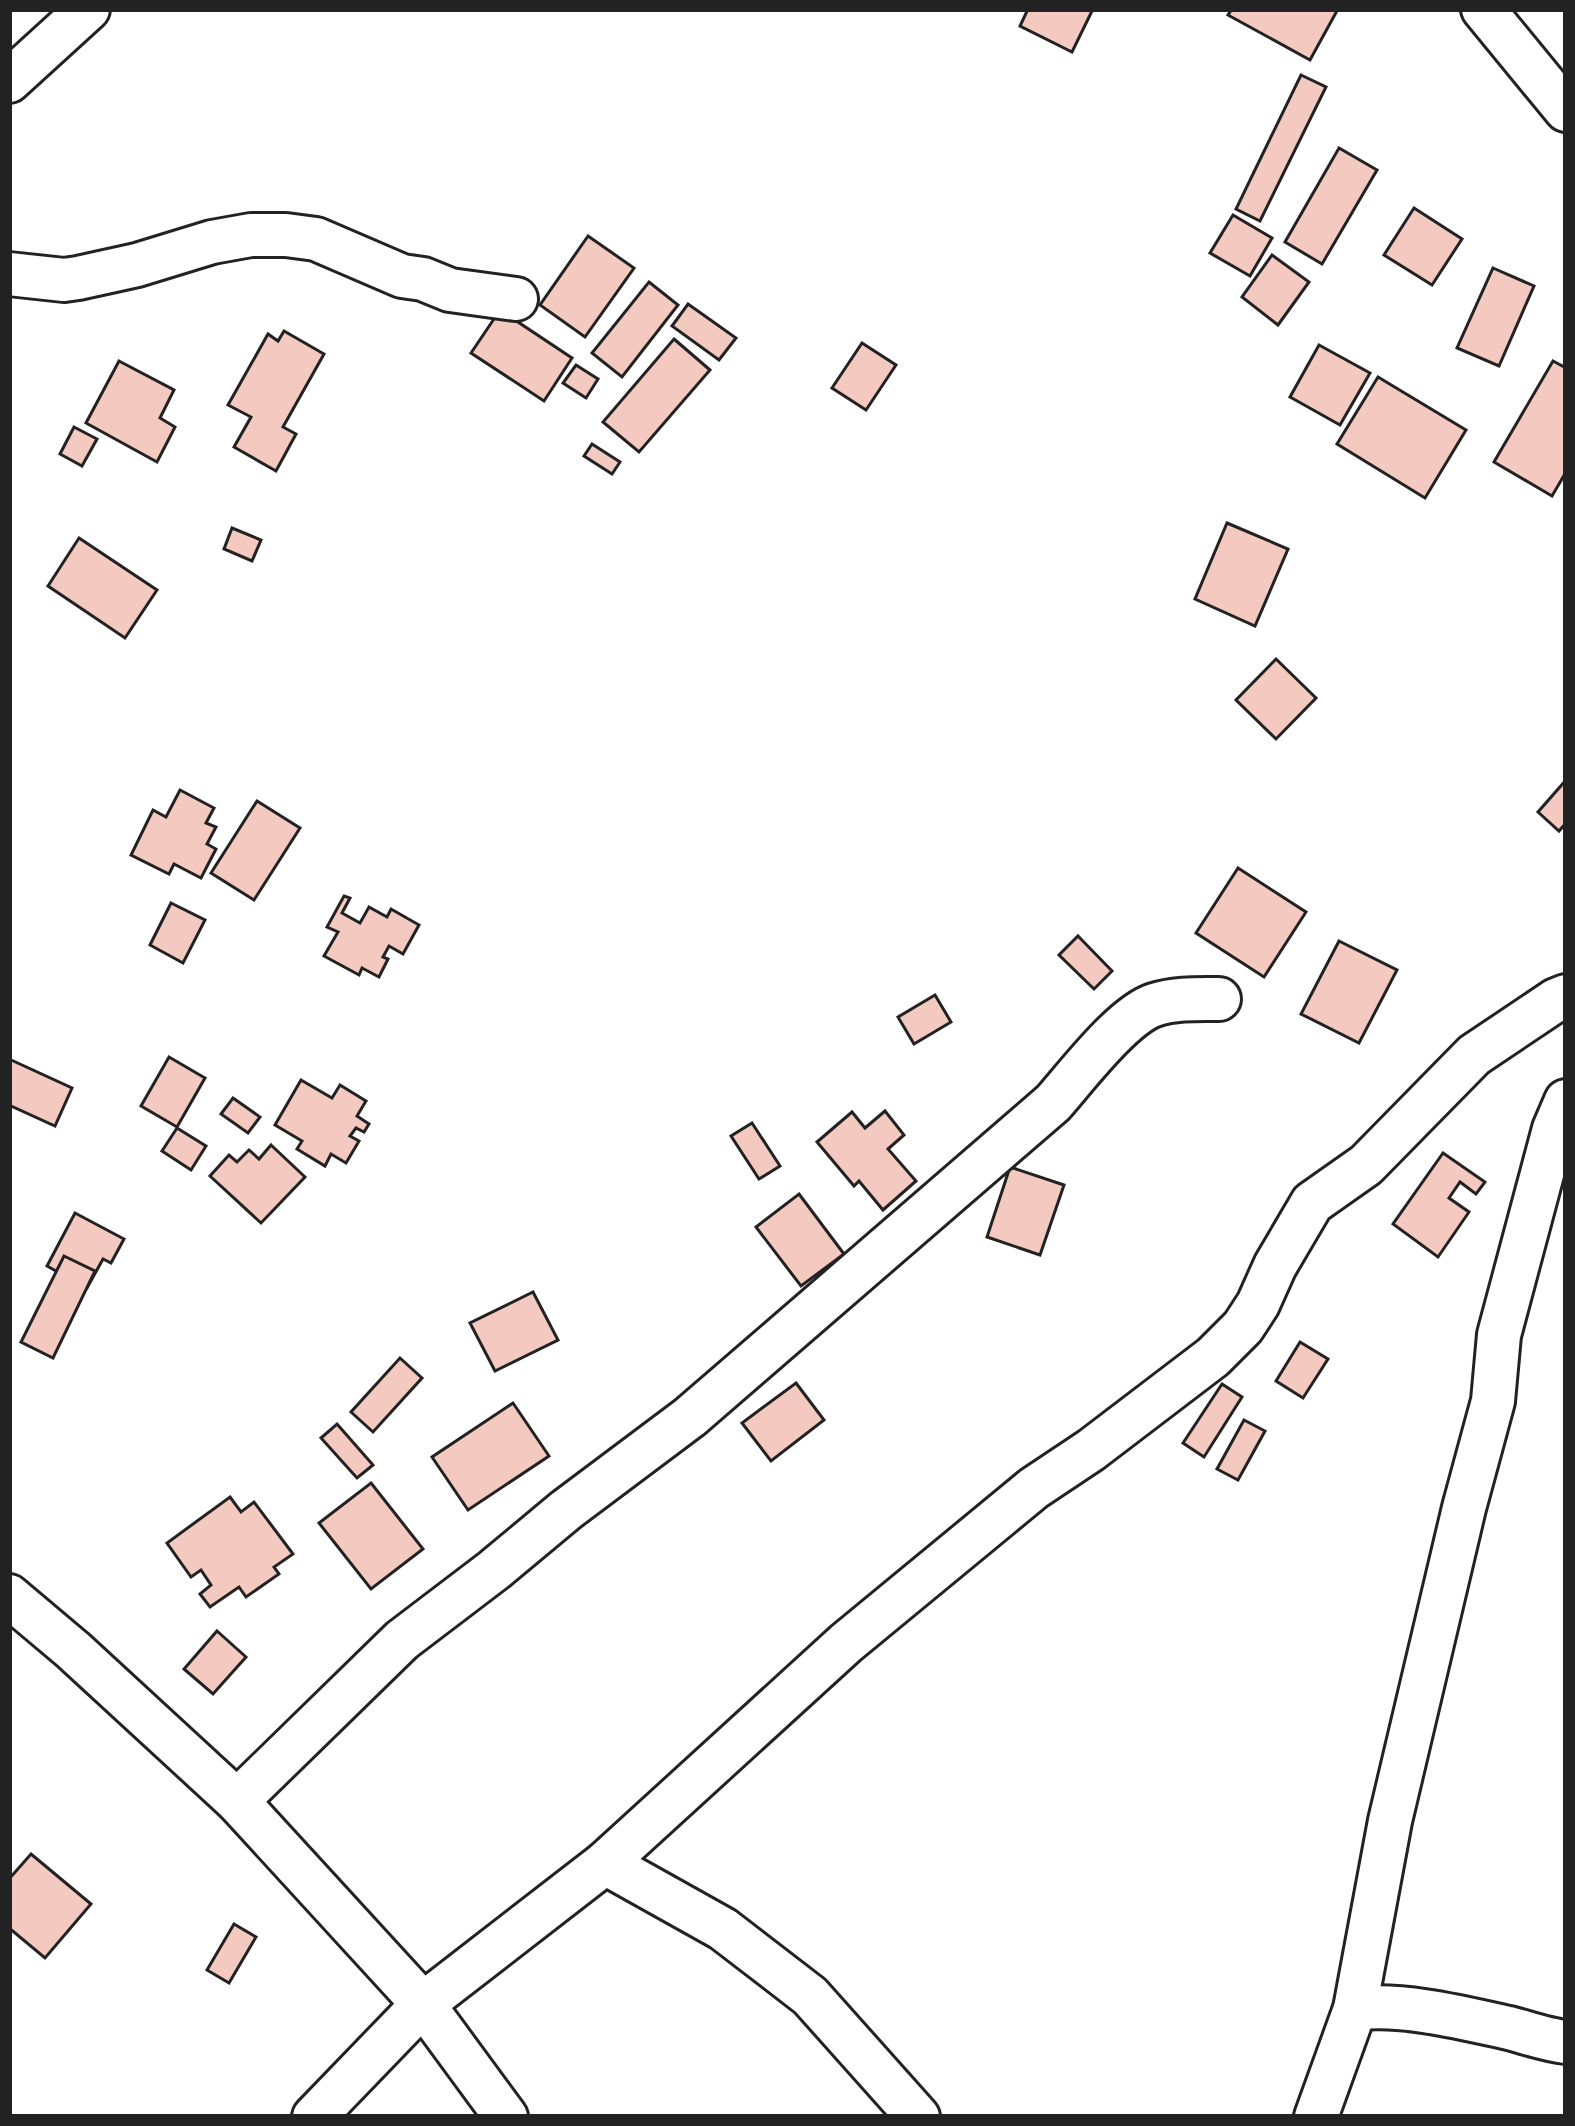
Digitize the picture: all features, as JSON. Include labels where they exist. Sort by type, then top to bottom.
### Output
[{"type":"street","points":[[9,81],[88,9]]},
{"type":"street","points":[[1483,9],[1566,110]]},
{"type":"street","points":[[9,274],[64,280],[212,242],[286,235],[316,239],[402,276],[450,290],[516,299]]},
{"type":"street","points":[[314,2117],[423,2005],[604,1863],[905,1593],[1034,1488],[1213,1357],[1258,1304],[1312,1203],[1366,1165],[1474,1054],[1566,996]]},
{"type":"street","points":[[237,1801],[402,1640],[691,1418],[1053,1103],[1138,1014],[1174,1000],[1220,999]]},
{"type":"street","points":[[1316,2117],[1355,2009],[1390,1822],[1495,1390],[1499,1335],[1549,1214],[1554,1129],[1566,1101]]},
{"type":"street","points":[[9,1596],[237,1801],[423,2005],[506,2117]]},
{"type":"street","points":[[604,1863],[723,1929],[810,1996],[918,2117]]},
{"type":"street","points":[[1355,2009],[1395,2007],[1566,2042]]},
{"type":"building","points":[[1028,9],[1093,9],[1072,52],[1020,26]]},
{"type":"building","points":[[1232,9],[1338,9],[1310,60],[1228,15]]},
{"type":"building","points":[[1301,75],[1326,87],[1260,221],[1236,209]]},
{"type":"building","points":[[1339,148],[1377,170],[1322,264],[1285,242]]},
{"type":"building","points":[[1414,208],[1462,239],[1432,285],[1384,255]]},
{"type":"building","points":[[1233,215],[1272,238],[1250,276],[1210,253]]},
{"type":"building","points":[[588,236],[634,268],[585,337],[540,305]]},
{"type":"building","points":[[1272,255],[1309,282],[1278,325],[1242,297]]},
{"type":"building","points":[[1493,268],[1534,286],[1499,366],[1457,348]]},
{"type":"building","points":[[649,282],[678,305],[622,377],[592,353]]},
{"type":"building","points":[[688,304],[736,338],[719,360],[672,326]]},
{"type":"building","points":[[500,310],[572,358],[544,401],[471,353]]},
{"type":"building","points":[[284,331],[324,354],[283,427],[296,434],[276,471],[234,447],[251,417],[228,405],[268,334],[278,341]]},
{"type":"building","points":[[674,339],[710,370],[639,452],[603,422]]},
{"type":"building","points":[[862,343],[896,365],[866,410],[832,388]]},
{"type":"building","points":[[1319,345],[1370,373],[1340,425],[1290,397]]},
{"type":"building","points":[[119,361],[174,390],[160,418],[175,427],[157,462],[86,423]]},
{"type":"building","points":[[1553,361],[1566,368],[1566,472],[1552,496],[1494,462]]},
{"type":"building","points":[[576,365],[598,379],[586,398],[563,383]]},
{"type":"building","points":[[1378,377],[1466,430],[1425,498],[1337,444]]},
{"type":"building","points":[[74,427],[97,439],[82,466],[60,454]]},
{"type":"building","points":[[592,444],[620,462],[612,474],[584,456]]},
{"type":"building","points":[[1227,523],[1288,549],[1255,626],[1195,599]]},
{"type":"building","points":[[232,528],[261,540],[252,561],[224,549]]},
{"type":"building","points":[[79,538],[157,590],[125,638],[48,586]]},
{"type":"building","points":[[1276,659],[1316,698],[1276,739],[1236,700]]},
{"type":"building","points":[[1566,780],[1566,823],[1559,831],[1538,812]]},
{"type":"building","points":[[180,790],[214,808],[206,823],[216,827],[207,844],[216,849],[201,878],[174,864],[169,874],[131,855],[153,810],[166,817]]},
{"type":"building","points":[[257,801],[300,828],[254,900],[211,873]]},
{"type":"building","points":[[1238,868],[1306,912],[1264,977],[1196,933]]},
{"type":"building","points":[[344,896],[350,898],[342,913],[360,923],[369,907],[387,917],[391,909],[419,925],[403,954],[389,946],[379,977],[362,968],[359,975],[324,956],[338,932],[327,927]]},
{"type":"building","points":[[171,903],[205,920],[183,963],[150,945]]},
{"type":"building","points":[[1078,936],[1112,971],[1094,989],[1059,955]]},
{"type":"building","points":[[1339,941],[1397,970],[1359,1043],[1301,1014]]},
{"type":"building","points":[[935,995],[951,1022],[914,1044],[898,1017]]},
{"type":"building","points":[[169,1057],[205,1078],[177,1127],[141,1106]]},
{"type":"building","points":[[9,1059],[72,1088],[55,1126],[9,1105]]},
{"type":"building","points":[[301,1080],[332,1098],[340,1085],[366,1101],[357,1116],[369,1124],[364,1132],[356,1128],[350,1136],[359,1141],[346,1163],[331,1154],[325,1166],[297,1149],[302,1141],[275,1125]]},
{"type":"building","points":[[233,1098],[260,1117],[248,1133],[221,1114]]},
{"type":"building","points":[[885,1111],[904,1135],[888,1149],[916,1181],[883,1210],[859,1181],[854,1186],[817,1142],[852,1112],[865,1128]]},
{"type":"building","points":[[752,1123],[780,1166],[759,1179],[731,1136]]},
{"type":"building","points":[[177,1128],[206,1146],[191,1170],[162,1151]]},
{"type":"building","points":[[271,1145],[305,1177],[261,1223],[210,1176],[229,1155],[237,1162],[249,1150],[259,1159]]},
{"type":"building","points":[[1443,1153],[1485,1182],[1476,1194],[1460,1182],[1449,1198],[1469,1212],[1438,1257],[1393,1224]]},
{"type":"building","points":[[1010,1167],[1064,1185],[1040,1255],[987,1237]]},
{"type":"building","points":[[799,1194],[844,1254],[801,1286],[756,1227]]},
{"type":"building","points":[[75,1213],[124,1239],[111,1263],[103,1259],[87,1288],[47,1266]]},
{"type":"building","points":[[64,1256],[95,1271],[53,1358],[21,1342]]},
{"type":"building","points":[[533,1292],[558,1340],[495,1371],[470,1323]]},
{"type":"building","points":[[1300,1342],[1328,1359],[1303,1398],[1276,1381]]},
{"type":"building","points":[[400,1358],[422,1378],[373,1432],[351,1412]]},
{"type":"building","points":[[796,1383],[824,1420],[771,1461],[742,1423]]},
{"type":"building","points":[[1222,1384],[1242,1397],[1204,1457],[1183,1443]]},
{"type":"building","points":[[513,1403],[549,1456],[468,1510],[432,1457]]},
{"type":"building","points":[[1244,1420],[1265,1431],[1238,1480],[1217,1469]]},
{"type":"building","points":[[337,1424],[373,1465],[357,1478],[321,1438]]},
{"type":"building","points":[[371,1483],[423,1549],[371,1589],[319,1523]]},
{"type":"building","points":[[230,1497],[241,1512],[254,1502],[293,1554],[274,1567],[279,1574],[246,1597],[239,1587],[210,1607],[200,1594],[211,1585],[201,1570],[191,1577],[167,1543]]},
{"type":"building","points":[[217,1631],[246,1657],[213,1694],[184,1669]]},
{"type":"building","points":[[31,1854],[91,1904],[45,1958],[9,1928],[9,1879]]},
{"type":"building","points":[[234,1924],[256,1937],[229,1983],[207,1970]]}]
